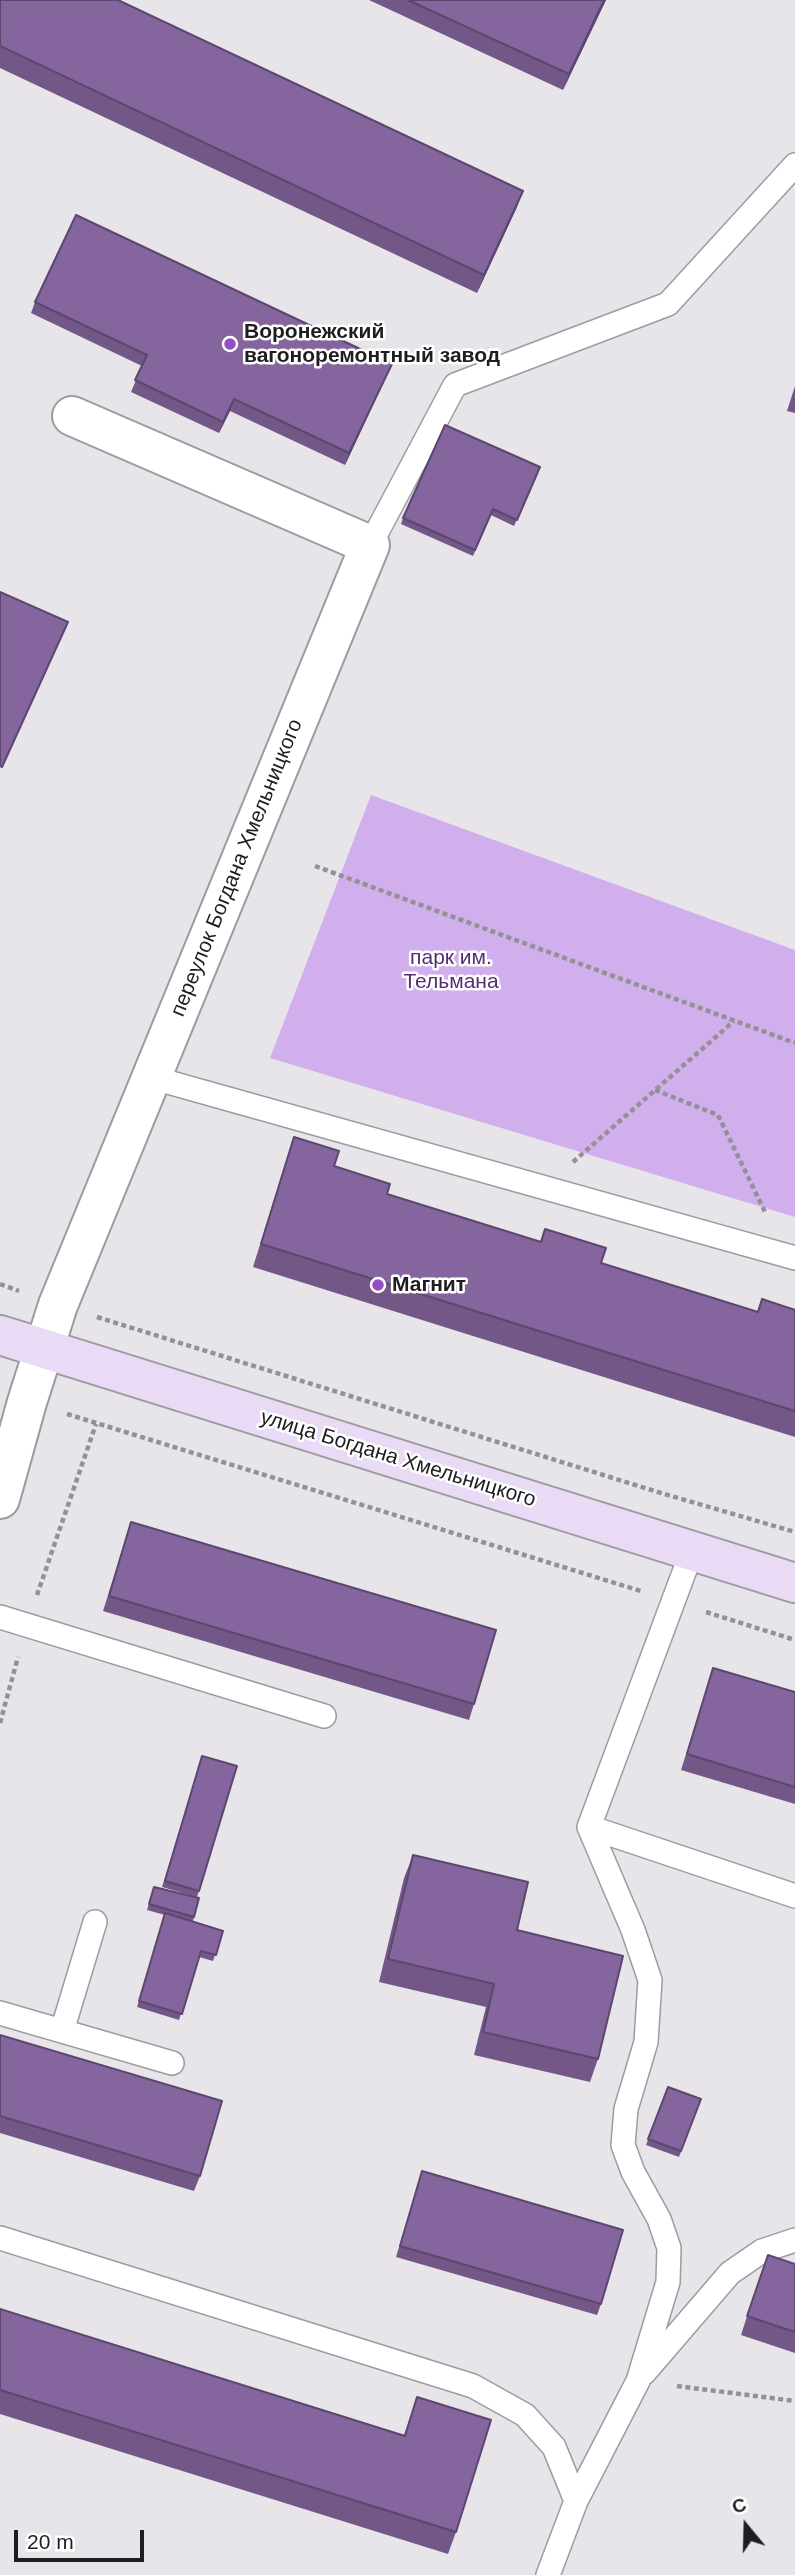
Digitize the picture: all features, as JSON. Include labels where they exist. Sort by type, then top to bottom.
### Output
[{"type":"main road","name":"улица Богдана Хмельницкого","points":[[0,1335],[795,1583]]},
{"type":"street","points":[[72,416],[370,545]]},
{"type":"street","name":"переулок Богдана Хмельницкого","points":[[0,1499],[58,1304],[370,545]]},
{"type":"lane","points":[[370,545],[455,385],[668,304],[795,165]]},
{"type":"lane","points":[[150,1077],[791,1256]]},
{"type":"lane","points":[[548,2575],[576,2501],[638,2381],[668,2282],[669,2248],[659,2219],[633,2172],[623,2145],[626,2109],[646,2042],[650,1980],[633,1930],[589,1827],[692,1551]]},
{"type":"lane","points":[[0,1617],[324,1716]]},
{"type":"lane","points":[[589,1827],[795,1896]]},
{"type":"lane","points":[[62,2031],[95,1922]]},
{"type":"lane","points":[[0,2013],[172,2063]]},
{"type":"lane","points":[[0,2238],[473,2386],[525,2416],[540,2431],[554,2448],[576,2501]]},
{"type":"lane","points":[[638,2381],[730,2273],[762,2251],[795,2240]]},
{"type":"path","points":[[315,866],[795,1043]]},
{"type":"path","points":[[544,1188],[734,1021]]},
{"type":"path","points":[[655,1090],[718,1115],[791,1256]]},
{"type":"path","points":[[132,1329],[795,1532]]},
{"type":"path","points":[[0,1723],[26,1625],[96,1424],[795,1640]]},
{"type":"path","points":[[638,2381],[795,2401]]},
{"type":"green space","name":"парк им. Тельмана","points":[[371,795],[795,950],[795,1217],[270,1058]]},
{"type":"building","points":[[0,0],[118,0],[523,191],[484,275],[0,46]]},
{"type":"building","points":[[408,0],[604,0],[569,74]]},
{"type":"building","points":[[76,215],[392,364],[349,453],[234,399],[223,422],[135,380],[147,355],[35,302]]},
{"type":"building","points":[[445,425],[540,467],[517,520],[493,509],[475,550],[403,518]]},
{"type":"building","points":[[0,592],[68,622],[2,767],[0,766]]},
{"type":"building","points":[[294,1137],[339,1151],[334,1166],[390,1184],[387,1194],[541,1242],[545,1229],[606,1248],[601,1263],[758,1312],[762,1299],[795,1310],[795,1411],[261,1244]]},
{"type":"building","points":[[131,1522],[496,1630],[474,1704],[109,1596]]},
{"type":"building","points":[[713,1668],[795,1692],[795,1787],[687,1754]]},
{"type":"building","points":[[202,1756],[237,1766],[199,1891],[165,1881]]},
{"type":"building","points":[[413,1855],[528,1882],[517,1930],[623,1956],[598,2059],[483,2032],[494,1984],[388,1959]]},
{"type":"building","points":[[154,1887],[199,1898],[194,1917],[149,1904]]},
{"type":"building","points":[[165,1913],[223,1931],[216,1955],[201,1951],[182,2014],[139,2001]]},
{"type":"building","points":[[0,2035],[222,2101],[200,2176],[0,2116]]},
{"type":"building","points":[[668,2087],[701,2099],[681,2151],[648,2139]]},
{"type":"building","points":[[422,2171],[623,2230],[601,2304],[400,2246]]},
{"type":"building","points":[[768,2255],[795,2264],[795,2332],[747,2316]]},
{"type":"building","points":[[0,2309],[405,2436],[417,2397],[491,2420],[456,2532],[0,2390]]},
{"type":"place","name":"Воронежский вагоноремонтный завод","points":[[230,344]]},
{"type":"place","name":"Магнит","points":[[378,1285]]}]
